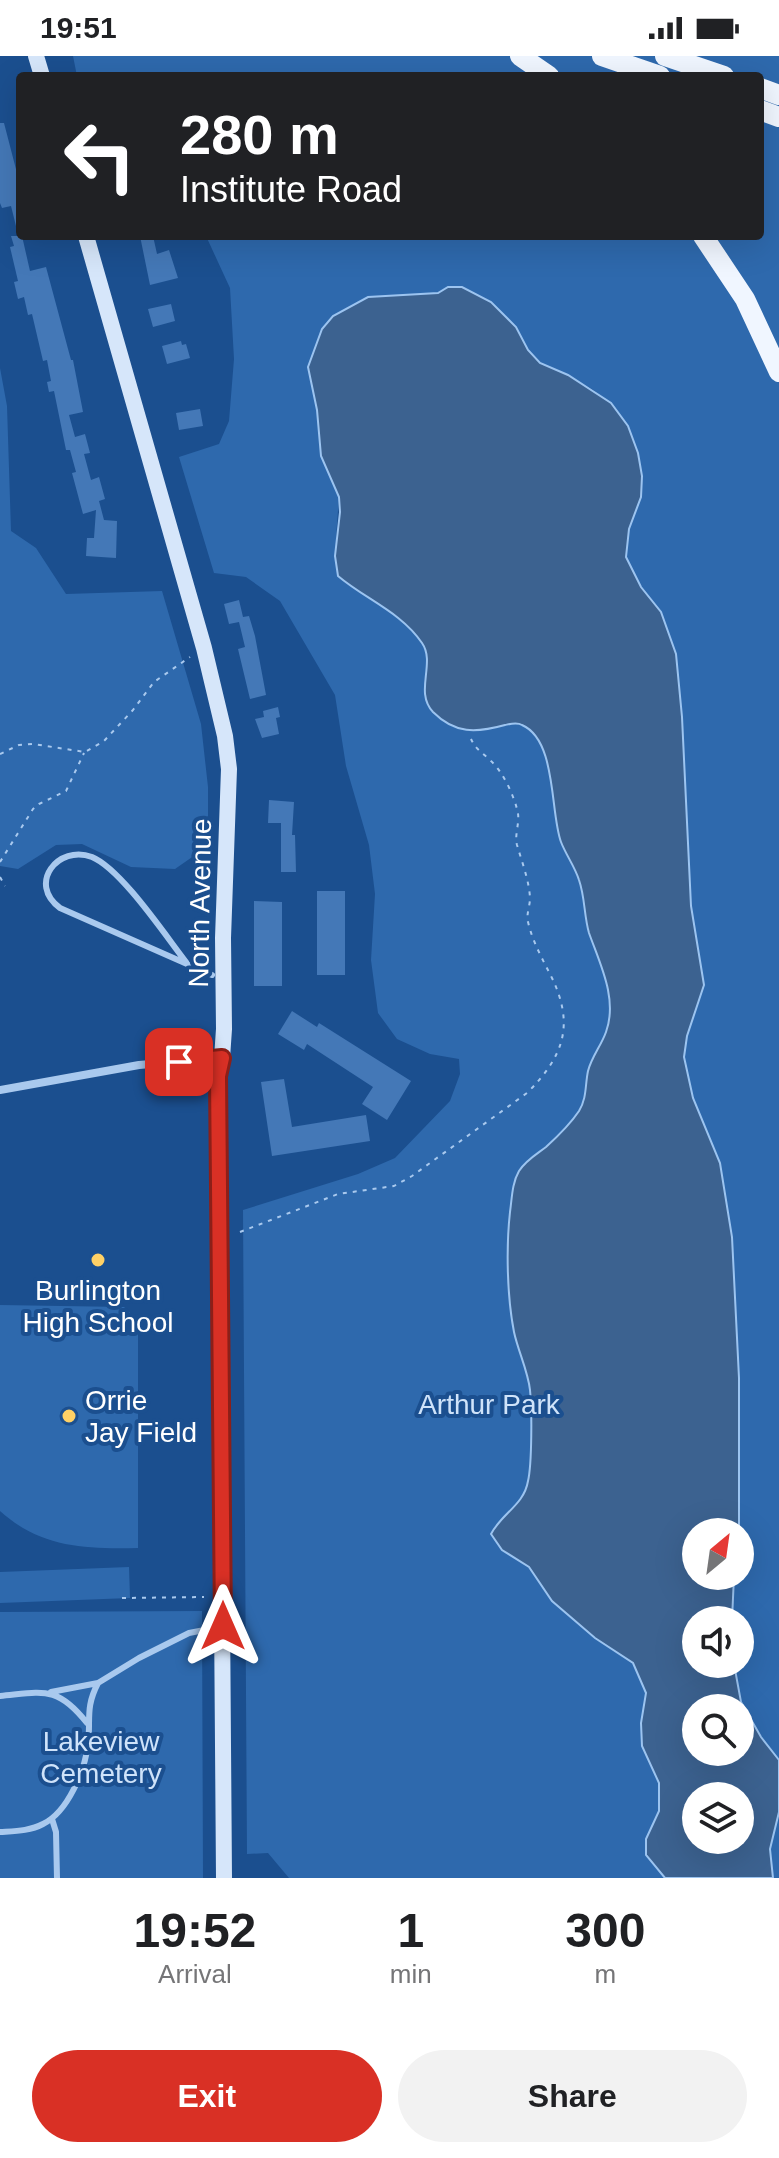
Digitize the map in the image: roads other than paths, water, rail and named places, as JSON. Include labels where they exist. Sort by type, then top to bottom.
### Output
[{"type":"main road","points":[[520,56],[543,72]]},
{"type":"main road","points":[[602,56],[648,72]]},
{"type":"main road","points":[[665,56],[710,69]]},
{"type":"main road","name":"North Avenue","points":[[87,240],[204,648],[225,736],[229,769],[222,1058],[218,1076],[224,1878]]},
{"type":"main road","points":[[706,240],[745,299],[779,372]]},
{"type":"street","points":[[0,1090],[139,1065],[222,1058]]},
{"type":"lane","points":[[186,962],[106,866],[78,854],[63,857],[52,865],[46,877],[46,890],[51,901],[60,908],[212,975]]},
{"type":"lane","points":[[0,1696],[51,1692],[98,1683],[189,1633],[223,1626]]},
{"type":"lane","points":[[0,1832],[31,1829],[52,1819],[69,1795],[81,1772],[89,1739],[87,1723],[92,1694],[98,1683]]},
{"type":"lane","points":[[51,1692],[67,1701],[87,1723]]},
{"type":"lane","points":[[52,1819],[56,1832],[57,1878]]},
{"type":"place","name":"Burlington High School","points":[[98,1260]]},
{"type":"place","name":"Orrie Jay Field","points":[[69,1416]]},
{"type":"park label","name":"Arthur Park","points":[[489,1404]]},
{"type":"park label","name":"Lakeview Cemetery","points":[[101,1757]]}]
